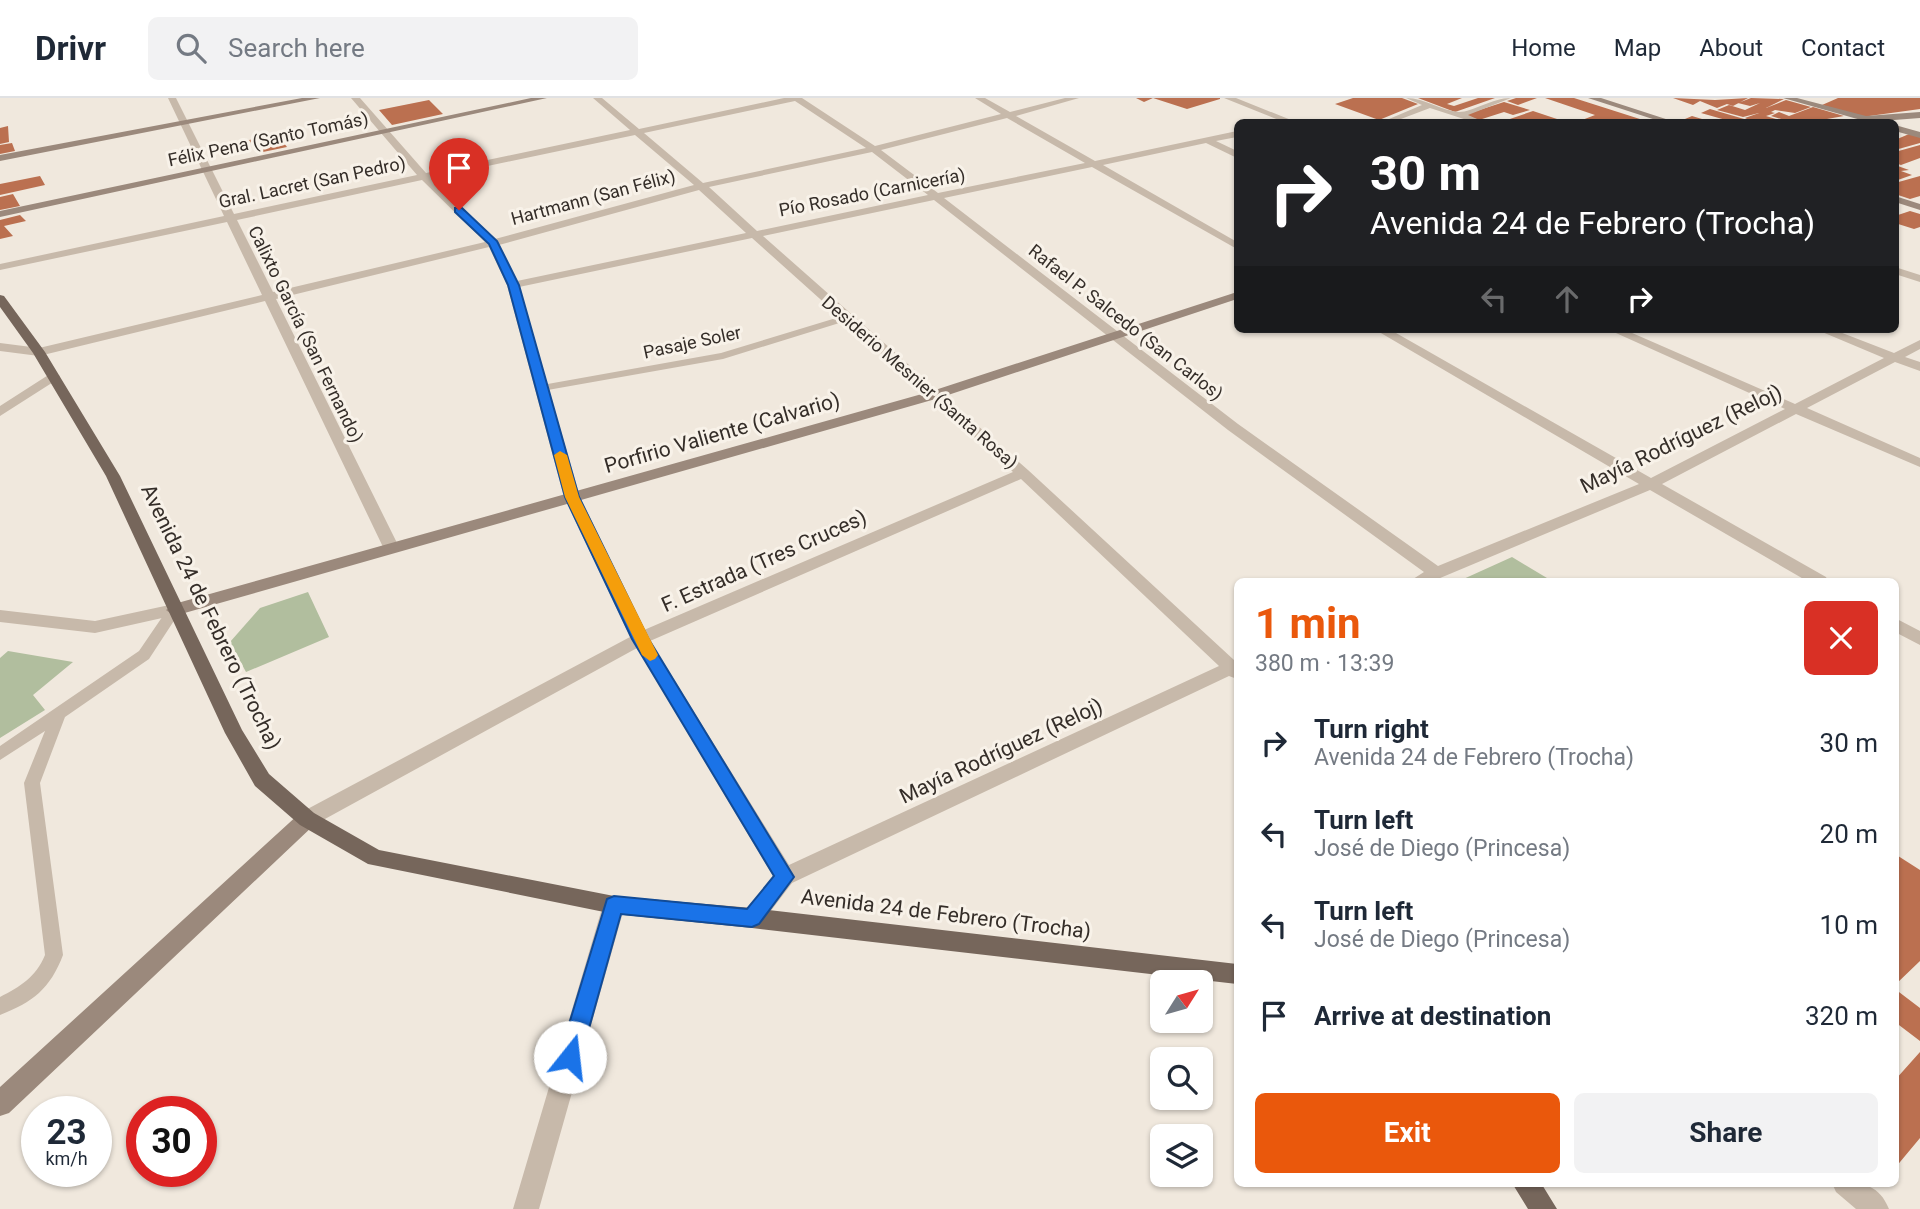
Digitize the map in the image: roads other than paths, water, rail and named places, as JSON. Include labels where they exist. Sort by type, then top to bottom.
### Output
[{"type":"main road","name":"Avenida 24 de Febrero (Trocha)","points":[[0,299],[39,352],[113,476],[234,733],[262,780],[307,819],[375,858],[614,905],[752,918],[1234,974]]},
{"type":"main road","points":[[1528,1187],[1544,1209]]},
{"type":"street","name":"Calixto García (San Fernando)","points":[[172,98],[391,547]]},
{"type":"street","points":[[0,158],[316,98]]},
{"type":"street","points":[[355,98],[424,177],[493,243],[513,285],[572,497],[640,639],[785,877],[752,918]]},
{"type":"street","name":"Félix Pena (Santo Tomás)","points":[[0,214],[543,98]]},
{"type":"street","name":"Desiderio Mesnier (Santa Rosa)","points":[[597,98],[701,186],[1023,473],[1234,668]]},
{"type":"street","name":"Gral. Lacret (San Pedro)","points":[[0,267],[796,98]]},
{"type":"street","name":"Rafael P. Salcedo (San Carlos)","points":[[796,98],[874,149],[1233,427],[1436,573]]},
{"type":"street","points":[[979,98],[1095,162],[1234,244]]},
{"type":"street","name":"Hartmann (San Félix)","points":[[39,352],[493,243],[701,186],[874,149],[1075,98]]},
{"type":"street","points":[[1227,98],[1280,119]]},
{"type":"street","points":[[1410,98],[1471,119]]},
{"type":"street","points":[[1458,115],[1507,98]]},
{"type":"street","points":[[1592,98],[1660,119]]},
{"type":"street","points":[[1787,98],[1863,119],[1920,114]]},
{"type":"street","points":[[1394,119],[1430,105]]},
{"type":"street","points":[[1899,129],[1920,135]]},
{"type":"street","name":"Pío Rosado (Carnicería)","points":[[513,285],[1234,135]]},
{"type":"street","points":[[1210,142],[1234,154]]},
{"type":"street","points":[[1899,200],[1920,207]]},
{"type":"street","points":[[1899,271],[1920,279]]},
{"type":"street","name":"Porfirio Valiente (Calvario)","points":[[174,610],[934,395],[1234,296]]},
{"type":"street","points":[[1387,333],[1814,578]]},
{"type":"street","points":[[1622,333],[1920,463]]},
{"type":"street","points":[[1831,333],[1920,367]]},
{"type":"street","name":"Mayía Rodríguez (Reloj)","points":[[1425,578],[1651,484],[1920,344]]},
{"type":"street","points":[[0,347],[39,352]]},
{"type":"street","points":[[0,412],[53,376]]},
{"type":"street","name":"F. Estrada (Tres Cruces)","points":[[307,819],[640,639],[1023,473]]},
{"type":"street","points":[[0,616],[95,627],[174,610]]},
{"type":"street","points":[[1899,626],[1920,639]]},
{"type":"street","name":"Mayía Rodríguez (Reloj)","points":[[785,877],[1234,669]]},
{"type":"street","points":[[0,1104],[307,819]]},
{"type":"street","points":[[526,1209],[614,905]]},
{"type":"street","points":[[1850,1187],[1877,1209]]},
{"type":"lane","name":"Pasaje Soler","points":[[541,388],[723,356],[846,318]]},
{"type":"lane","points":[[0,754],[144,655],[174,610]]},
{"type":"lane","points":[[0,1006],[33,989],[48,974],[54,955],[32,783],[58,716]]}]
